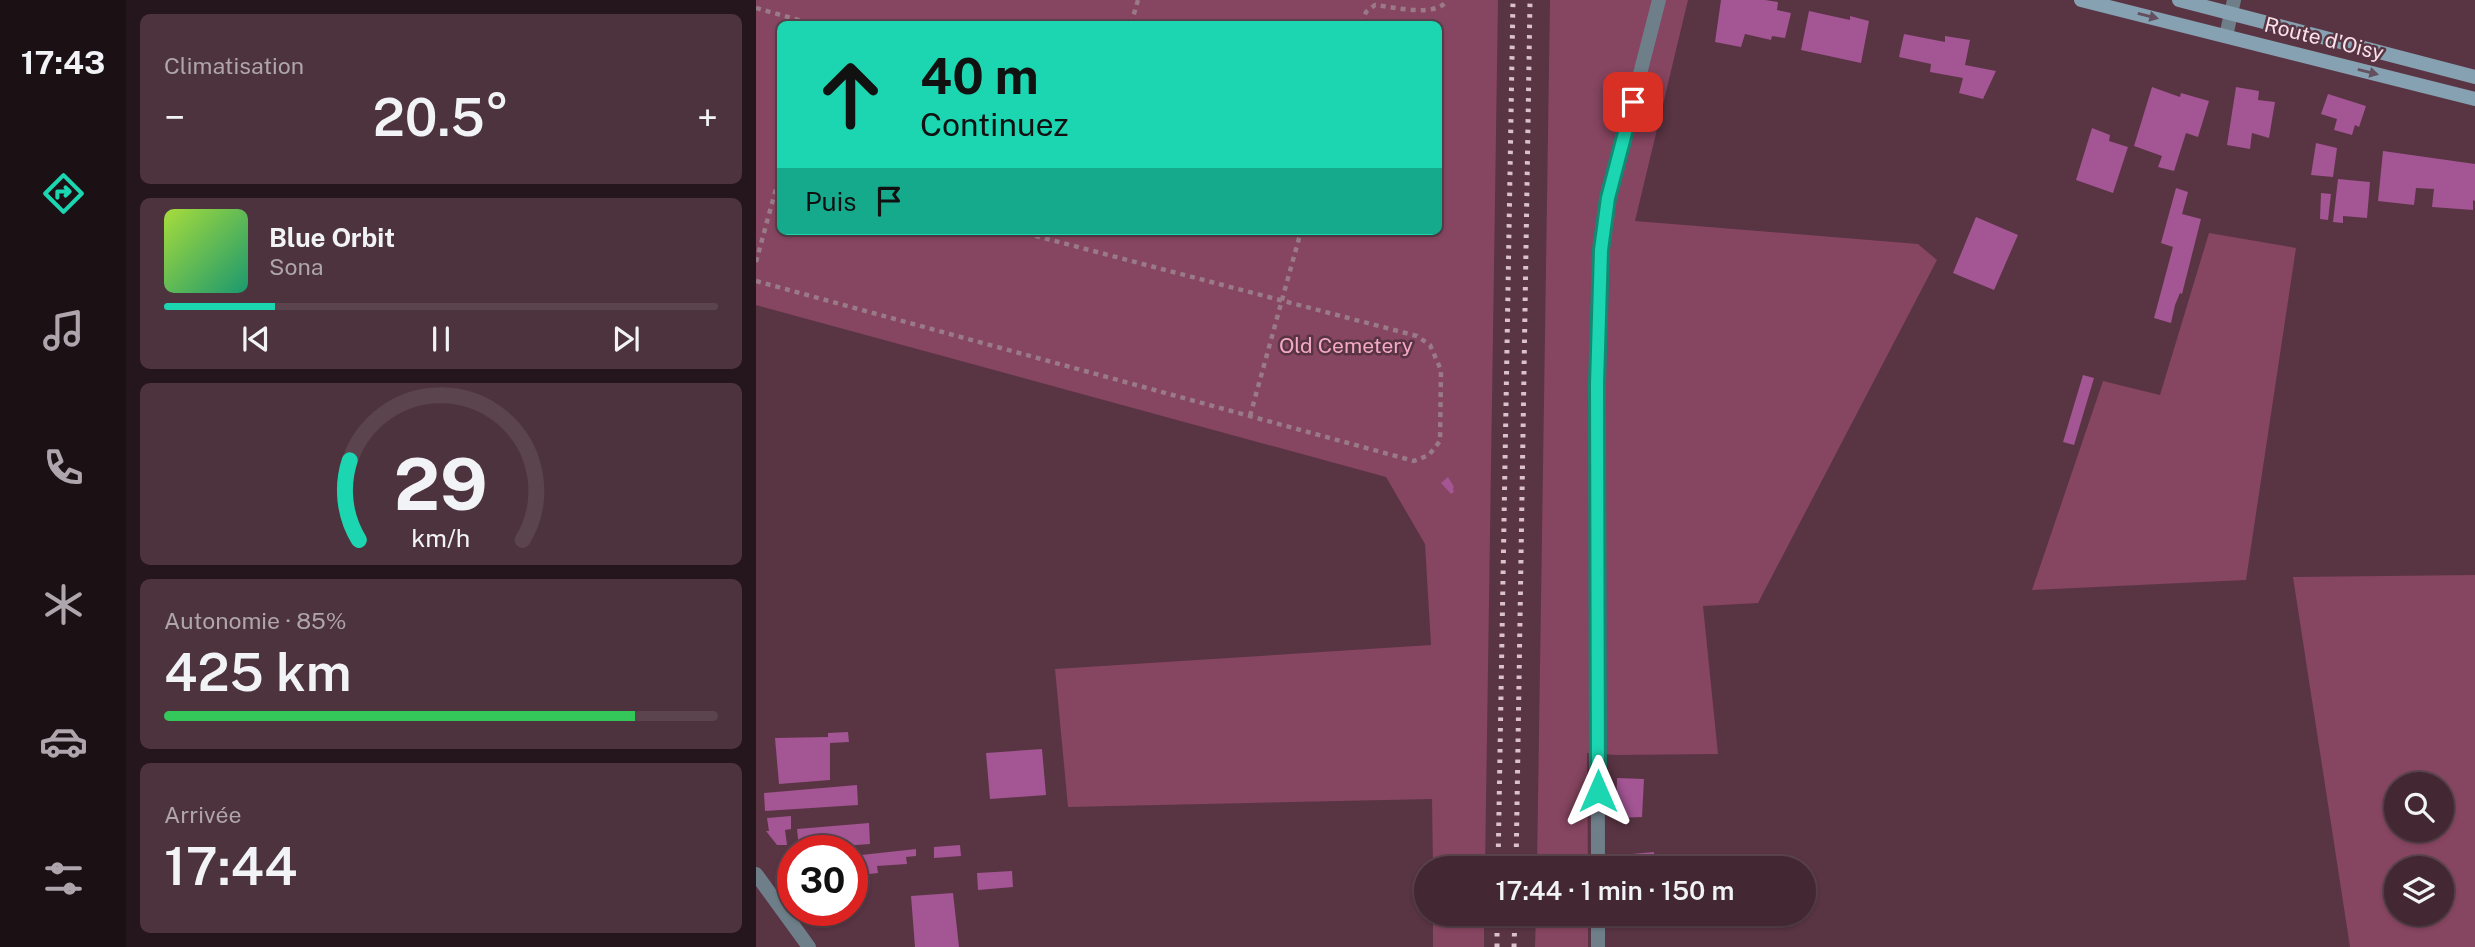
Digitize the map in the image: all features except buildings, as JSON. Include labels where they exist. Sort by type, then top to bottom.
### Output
[{"type":"street","points":[[1598,856],[1597,384],[1601,250],[1608,198],[1659,0]]},
{"type":"street","name":"Route d'Oisy","points":[[2081,0],[2475,99]]},
{"type":"street","name":"Route d'Oisy","points":[[2179,0],[2232,7],[2475,77]]},
{"type":"street","points":[[2226,36],[2232,7]]},
{"type":"street","points":[[756,874],[809,947]]},
{"type":"street","points":[[1598,926],[1598,947]]},
{"type":"path","points":[[1132,21],[1138,0]]},
{"type":"path","points":[[1363,21],[1366,12],[1375,5],[1433,11],[1445,5],[1447,0]]},
{"type":"path","points":[[756,8],[802,21]]},
{"type":"path","points":[[756,262],[777,185]]},
{"type":"path","points":[[756,281],[1415,461],[1429,455],[1440,441],[1441,370],[1430,345],[1417,336],[1032,235]]},
{"type":"path","points":[[1250,416],[1300,235]]},
{"type":"green space","name":"Old Cemetery","points":[[756,0],[1498,0],[1485,856],[1433,856],[1432,799],[1068,807],[1055,669],[1431,645],[1425,544],[1386,477],[756,305]]},
{"type":"green space","points":[[1550,0],[1688,0],[1635,221],[1918,244],[1937,260],[1758,603],[1703,606],[1718,754],[1587,753],[1588,856],[1537,856]]},
{"type":"green space","points":[[2209,233],[2296,248],[2246,580],[2032,590],[2103,381],[2160,395]]},
{"type":"green space","points":[[2475,575],[2475,947],[2350,947],[2293,577]]},
{"type":"green space","points":[[1433,926],[1484,926],[1484,947],[1433,947]]},
{"type":"green space","points":[[1536,926],[1588,926],[1588,947],[1535,947]]},
{"type":"railway","points":[[1498,856],[1513,0]]},
{"type":"railway","points":[[1516,856],[1530,0]]},
{"type":"railway","points":[[1497,926],[1497,947]]},
{"type":"railway","points":[[1514,947],[1515,926]]},
{"type":"route","points":[[1598,791],[1597,384],[1601,250],[1608,198],[1633,102]]}]
